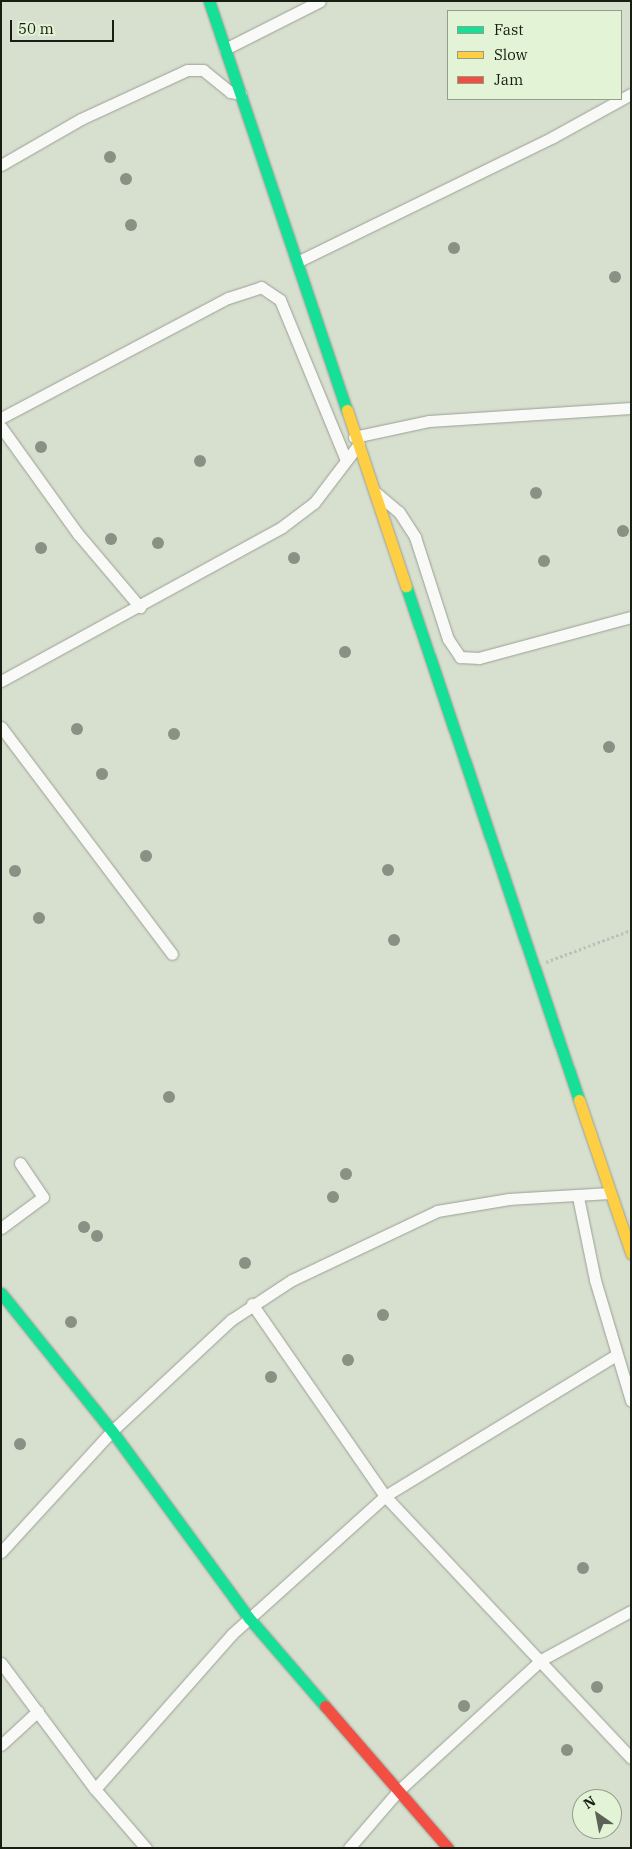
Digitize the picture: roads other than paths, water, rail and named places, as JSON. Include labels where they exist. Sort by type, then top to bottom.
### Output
[{"type":"street","points":[[209,1],[609,1193],[631,1253]]},
{"type":"street","points":[[225,49],[320,1]]},
{"type":"street","points":[[1,165],[81,119],[187,70],[203,70],[230,92],[241,94]]},
{"type":"street","points":[[297,262],[553,137],[620,100]]},
{"type":"street","points":[[1,418],[228,298],[261,287],[280,300],[345,458]]},
{"type":"street","points":[[1,681],[140,607],[300,514],[327,488],[356,440],[429,421],[631,408]]},
{"type":"street","points":[[1,427],[78,534],[140,607]]},
{"type":"street","points":[[374,491],[399,512],[415,537],[448,638],[460,656],[479,658],[631,617]]},
{"type":"street","points":[[1,727],[172,954]]},
{"type":"street","points":[[1,1228],[43,1197],[20,1163]]},
{"type":"street","points":[[1,1552],[112,1431],[252,1304],[397,1226],[437,1210],[508,1199],[578,1197],[609,1193]]},
{"type":"street","points":[[578,1197],[616,1355],[631,1401]]},
{"type":"street","points":[[1,1293],[112,1431],[249,1618],[448,1848]]},
{"type":"street","points":[[252,1304],[385,1496],[631,1758]]},
{"type":"street","points":[[95,1789],[249,1618],[385,1496],[616,1355]]},
{"type":"street","points":[[349,1848],[398,1791],[541,1660],[631,1611]]},
{"type":"street","points":[[1,1664],[95,1789],[146,1848]]},
{"type":"street","points":[[1,1745],[38,1711]]}]
